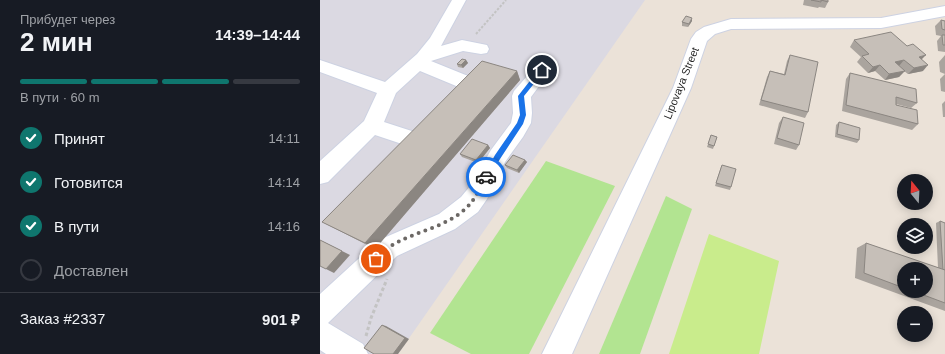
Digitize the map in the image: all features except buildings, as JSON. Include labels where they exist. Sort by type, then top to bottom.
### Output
[{"type":"street","points":[[320,175],[372,126],[388,90],[420,60],[437,40],[459,0]]},
{"type":"street","name":"Lipovaya Street","points":[[557,354],[682,88],[699,39],[703,33],[711,29],[731,24],[881,22],[945,11]]},
{"type":"street","points":[[420,60],[462,45],[474,47]]},
{"type":"street","points":[[420,60],[467,83]]},
{"type":"street","points":[[320,66],[388,90]]},
{"type":"street","points":[[320,313],[388,248],[397,242],[442,223],[464,210],[475,197],[497,157],[520,124],[523,115],[521,96],[542,70]]},
{"type":"street","points":[[372,126],[414,140]]},
{"type":"street","points":[[320,334],[359,347]]},
{"type":"path","points":[[474,47],[506,0]]},
{"type":"path","points":[[359,347],[389,275]]},
{"type":"shaded area","points":[[320,0],[645,0],[398,354],[320,354]]},
{"type":"green space","points":[[546,161],[615,186],[529,354],[471,354],[430,333]]},
{"type":"green space","points":[[666,196],[692,209],[640,354],[599,354]]},
{"type":"green space","points":[[709,234],[779,261],[759,354],[669,354]]},
{"type":"way so far","points":[[376,259],[397,242],[442,223],[464,210],[475,197],[486,177]]},
{"type":"route","points":[[486,177],[497,157],[520,124],[523,115],[521,96],[542,70]]}]
